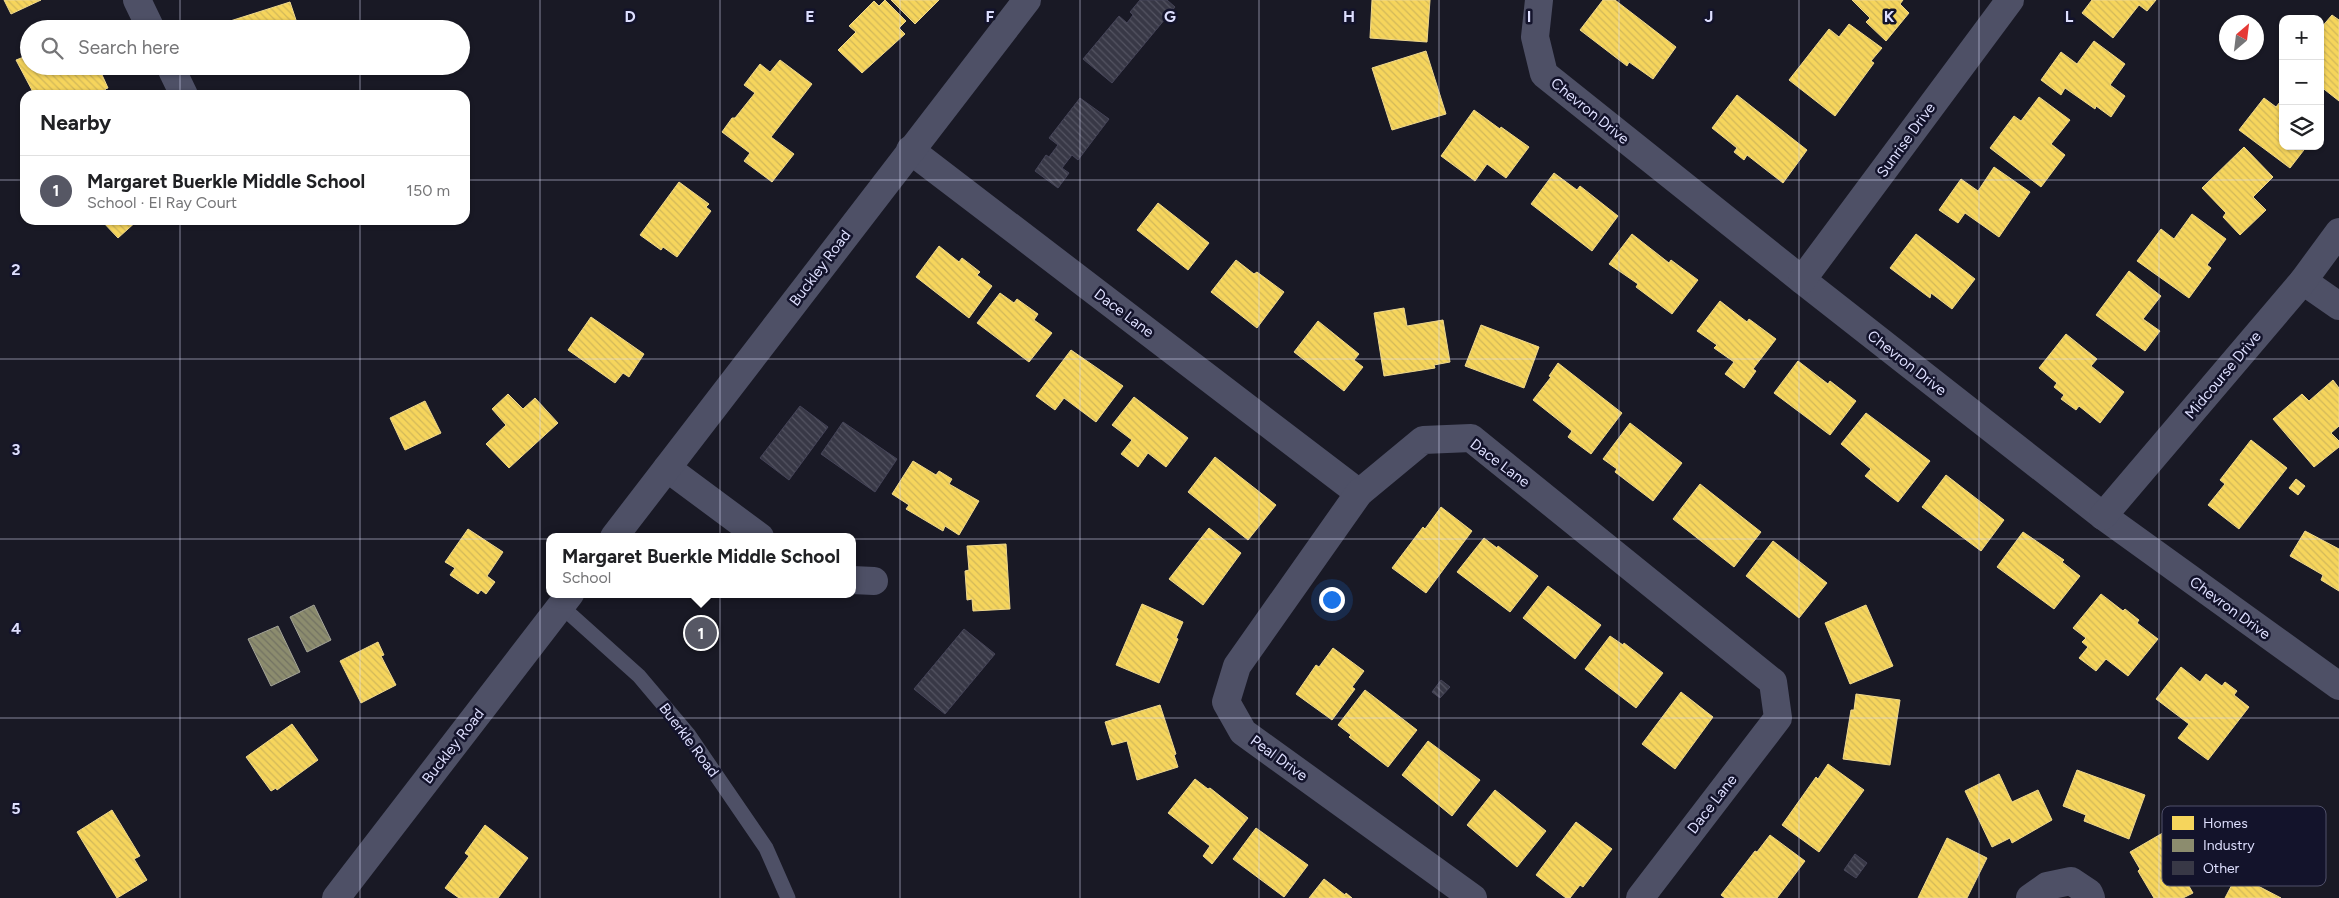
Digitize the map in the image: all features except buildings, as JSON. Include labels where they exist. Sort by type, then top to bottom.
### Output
[{"type":"street","points":[[137,0],[147,20]]},
{"type":"street","name":"Buckley Road","points":[[617,533],[1027,0]]},
{"type":"street","name":"Chevron Drive","points":[[1539,0],[1534,37],[1544,74],[1802,280],[2104,516],[2339,686]]},
{"type":"street","name":"Sunrise Drive","points":[[1802,280],[2010,0]]},
{"type":"street","points":[[174,75],[182,90]]},
{"type":"street","name":"Dace Lane","points":[[910,150],[1359,492],[1423,440],[1471,438],[1773,682],[1778,718],[1640,898]]},
{"type":"street","name":"Midcourse Drive","points":[[2104,516],[2303,281],[2339,232]]},
{"type":"street","points":[[2303,281],[2339,306]]},
{"type":"street","points":[[667,468],[755,533]]},
{"type":"street","name":"Peal Drive","points":[[1359,492],[1237,666],[1226,702],[1243,732],[1473,898]]},
{"type":"street","name":"Buckley Road","points":[[336,898],[566,600]]},
{"type":"street","points":[[2030,898],[2047,886],[2071,881],[2089,893],[2091,898]]},
{"type":"lane","name":"Buerkle Road","points":[[566,600],[639,676],[688,734],[766,848],[788,898]]},
{"type":"place","name":"Margaret Buerkle Middle School","points":[[701,633]]}]
